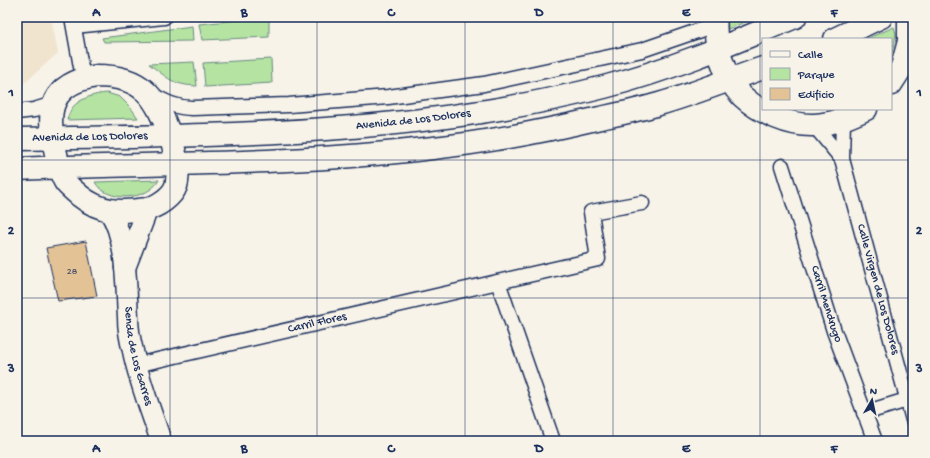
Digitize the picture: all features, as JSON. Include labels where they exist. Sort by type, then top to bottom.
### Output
[{"type":"main road","name":"Avenida de Los Dolores","points":[[17,139],[312,129],[446,118],[554,99],[650,74],[718,50],[795,17]]},
{"type":"main road","points":[[837,38],[881,17]]},
{"type":"main road","points":[[892,82],[902,67],[909,41],[909,17]]},
{"type":"main road","points":[[716,21],[718,50],[730,80],[742,95],[762,110]]},
{"type":"main road","points":[[17,169],[307,159],[367,155],[485,141],[555,128],[659,104],[762,68]]},
{"type":"main road","points":[[97,76],[116,77],[130,81],[146,91],[159,108],[170,135],[177,164],[178,179],[176,188],[164,201],[148,208],[128,212],[109,210],[88,202],[66,183],[59,167],[52,138],[50,120],[54,104],[64,89],[70,84],[83,78],[97,76]]},
{"type":"main road","points":[[762,110],[785,121],[814,125],[843,120],[864,110]]},
{"type":"street","points":[[83,78],[73,22],[164,17]]},
{"type":"street","points":[[146,91],[171,105],[188,108],[289,105],[388,97],[484,84],[642,50],[716,21]]},
{"type":"street","points":[[17,112],[34,110],[54,104]]},
{"type":"street","name":"Calle Virgen de Los Dolores","points":[[843,120],[842,159],[913,420]]},
{"type":"street","name":"Calle Virgen de Los Dolores","points":[[814,125],[842,159]]},
{"type":"street","name":"Carril Mendrugo","points":[[782,166],[834,331],[875,441]]},
{"type":"street","name":"Carril Flores","points":[[136,365],[598,259],[591,212],[642,203]]},
{"type":"street","points":[[125,268],[148,208]]},
{"type":"street","name":"Senda de Los Garres","points":[[109,210],[115,219],[118,228],[125,268],[128,320],[136,365],[161,441]]},
{"type":"street","points":[[498,282],[553,441]]},
{"type":"street","points":[[864,413],[907,400]]},
{"type":"shaded area","points":[[17,17],[51,17],[58,53],[27,81],[17,87]]},
{"type":"green space","points":[[269,17],[269,37],[202,40],[199,24]]},
{"type":"green space","points":[[727,17],[757,17],[728,29]]},
{"type":"green space","points":[[192,26],[193,41],[104,42],[102,38]]},
{"type":"green space","points":[[894,27],[896,34],[892,52],[892,38],[868,38]]},
{"type":"green space","points":[[271,59],[272,83],[205,87],[203,63]]},
{"type":"green space","points":[[194,62],[197,86],[182,84],[171,80],[149,64]]},
{"type":"green space","points":[[107,93],[120,97],[138,118],[67,120],[72,108],[83,99],[98,94]]},
{"type":"green space","points":[[159,180],[154,187],[146,192],[127,197],[108,194],[100,189],[95,182]]},
{"type":"building","points":[[86,241],[97,296],[58,301],[46,248]]}]
